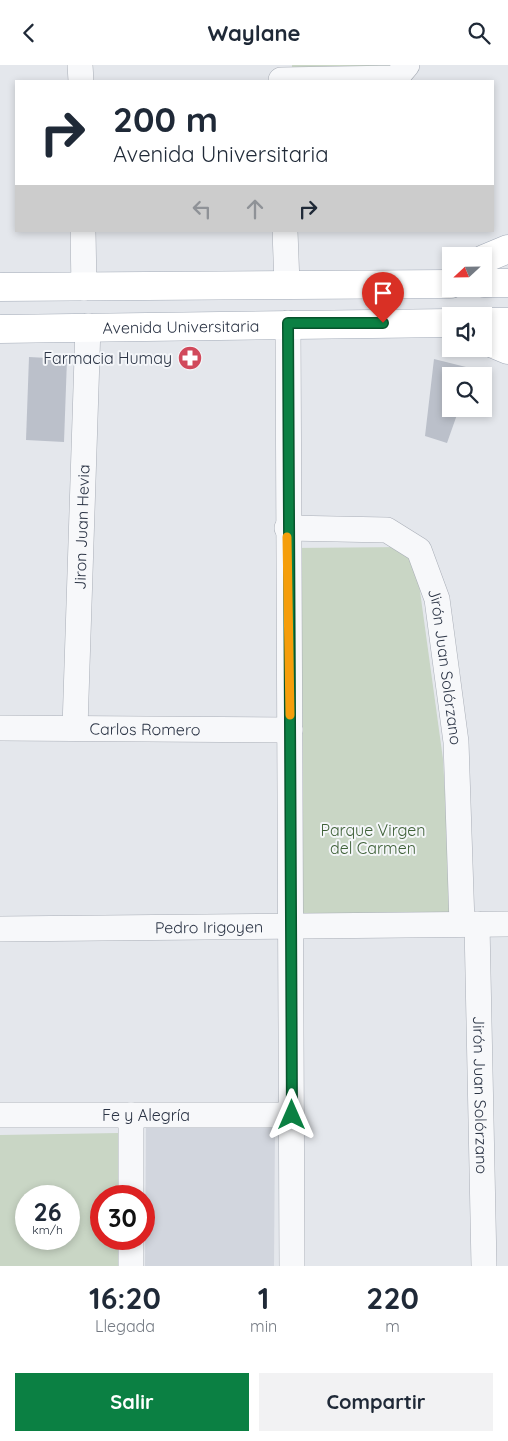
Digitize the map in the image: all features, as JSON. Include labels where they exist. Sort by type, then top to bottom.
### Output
[{"type":"main road","points":[[492,256],[508,249]]},
{"type":"main road","points":[[416,285],[442,275]]},
{"type":"main road","points":[[492,283],[508,283]]},
{"type":"main road","points":[[0,287],[84,288],[287,284],[442,284]]},
{"type":"main road","points":[[492,322],[508,322]]},
{"type":"main road","name":"Avenida Universitaria","points":[[0,329],[288,323],[442,324]]},
{"type":"main road","points":[[492,343],[508,350]]},
{"type":"street","points":[[80,65],[81,80]]},
{"type":"street","points":[[281,75],[396,78],[407,65]]},
{"type":"street","points":[[83,232],[84,288]]},
{"type":"street","points":[[285,232],[287,284]]},
{"type":"street","points":[[288,323],[287,528],[290,730],[292,1266]]},
{"type":"street","name":"Jiron Juan Hevia","points":[[75,728],[88,326]]},
{"type":"street","name":"Jirón Juan Solórzano","points":[[287,528],[387,530],[419,550],[437,599],[456,743],[469,924],[484,1266]]},
{"type":"street","name":"Carlos Romero","points":[[0,728],[290,730]]},
{"type":"street","name":"Pedro Irigoyen","points":[[0,929],[291,928],[508,924]]},
{"type":"street","name":"Fe y Alegría","points":[[0,1115],[292,1115]]},
{"type":"street","points":[[131,1115],[131,1185]]},
{"type":"street","points":[[131,1250],[131,1266]]},
{"type":"shaded area","points":[[146,1128],[275,1128],[274,1266],[145,1266],[145,1250],[155,1250],[155,1185],[146,1185]]},
{"type":"green space","points":[[292,65],[393,65],[392,68],[292,68]]},
{"type":"green space","name":"Parque Virgen del Carmen","points":[[405,547],[416,562],[443,759],[452,915],[298,915],[291,548]]},
{"type":"green space","points":[[118,1133],[119,1185],[90,1185],[90,1250],[120,1250],[121,1266],[0,1266],[0,1135]]},
{"type":"building","points":[[29,357],[67,359],[64,442],[26,440]]},
{"type":"building","points":[[434,359],[466,367],[442,367],[442,417],[456,417],[447,443],[425,436]]},
{"type":"slow traffic","points":[[287,537],[290,715]]},
{"type":"place","name":"Farmacia Humay","points":[[190,358]]},
{"type":"route","points":[[292,1115],[287,528],[288,323],[383,323]]}]
